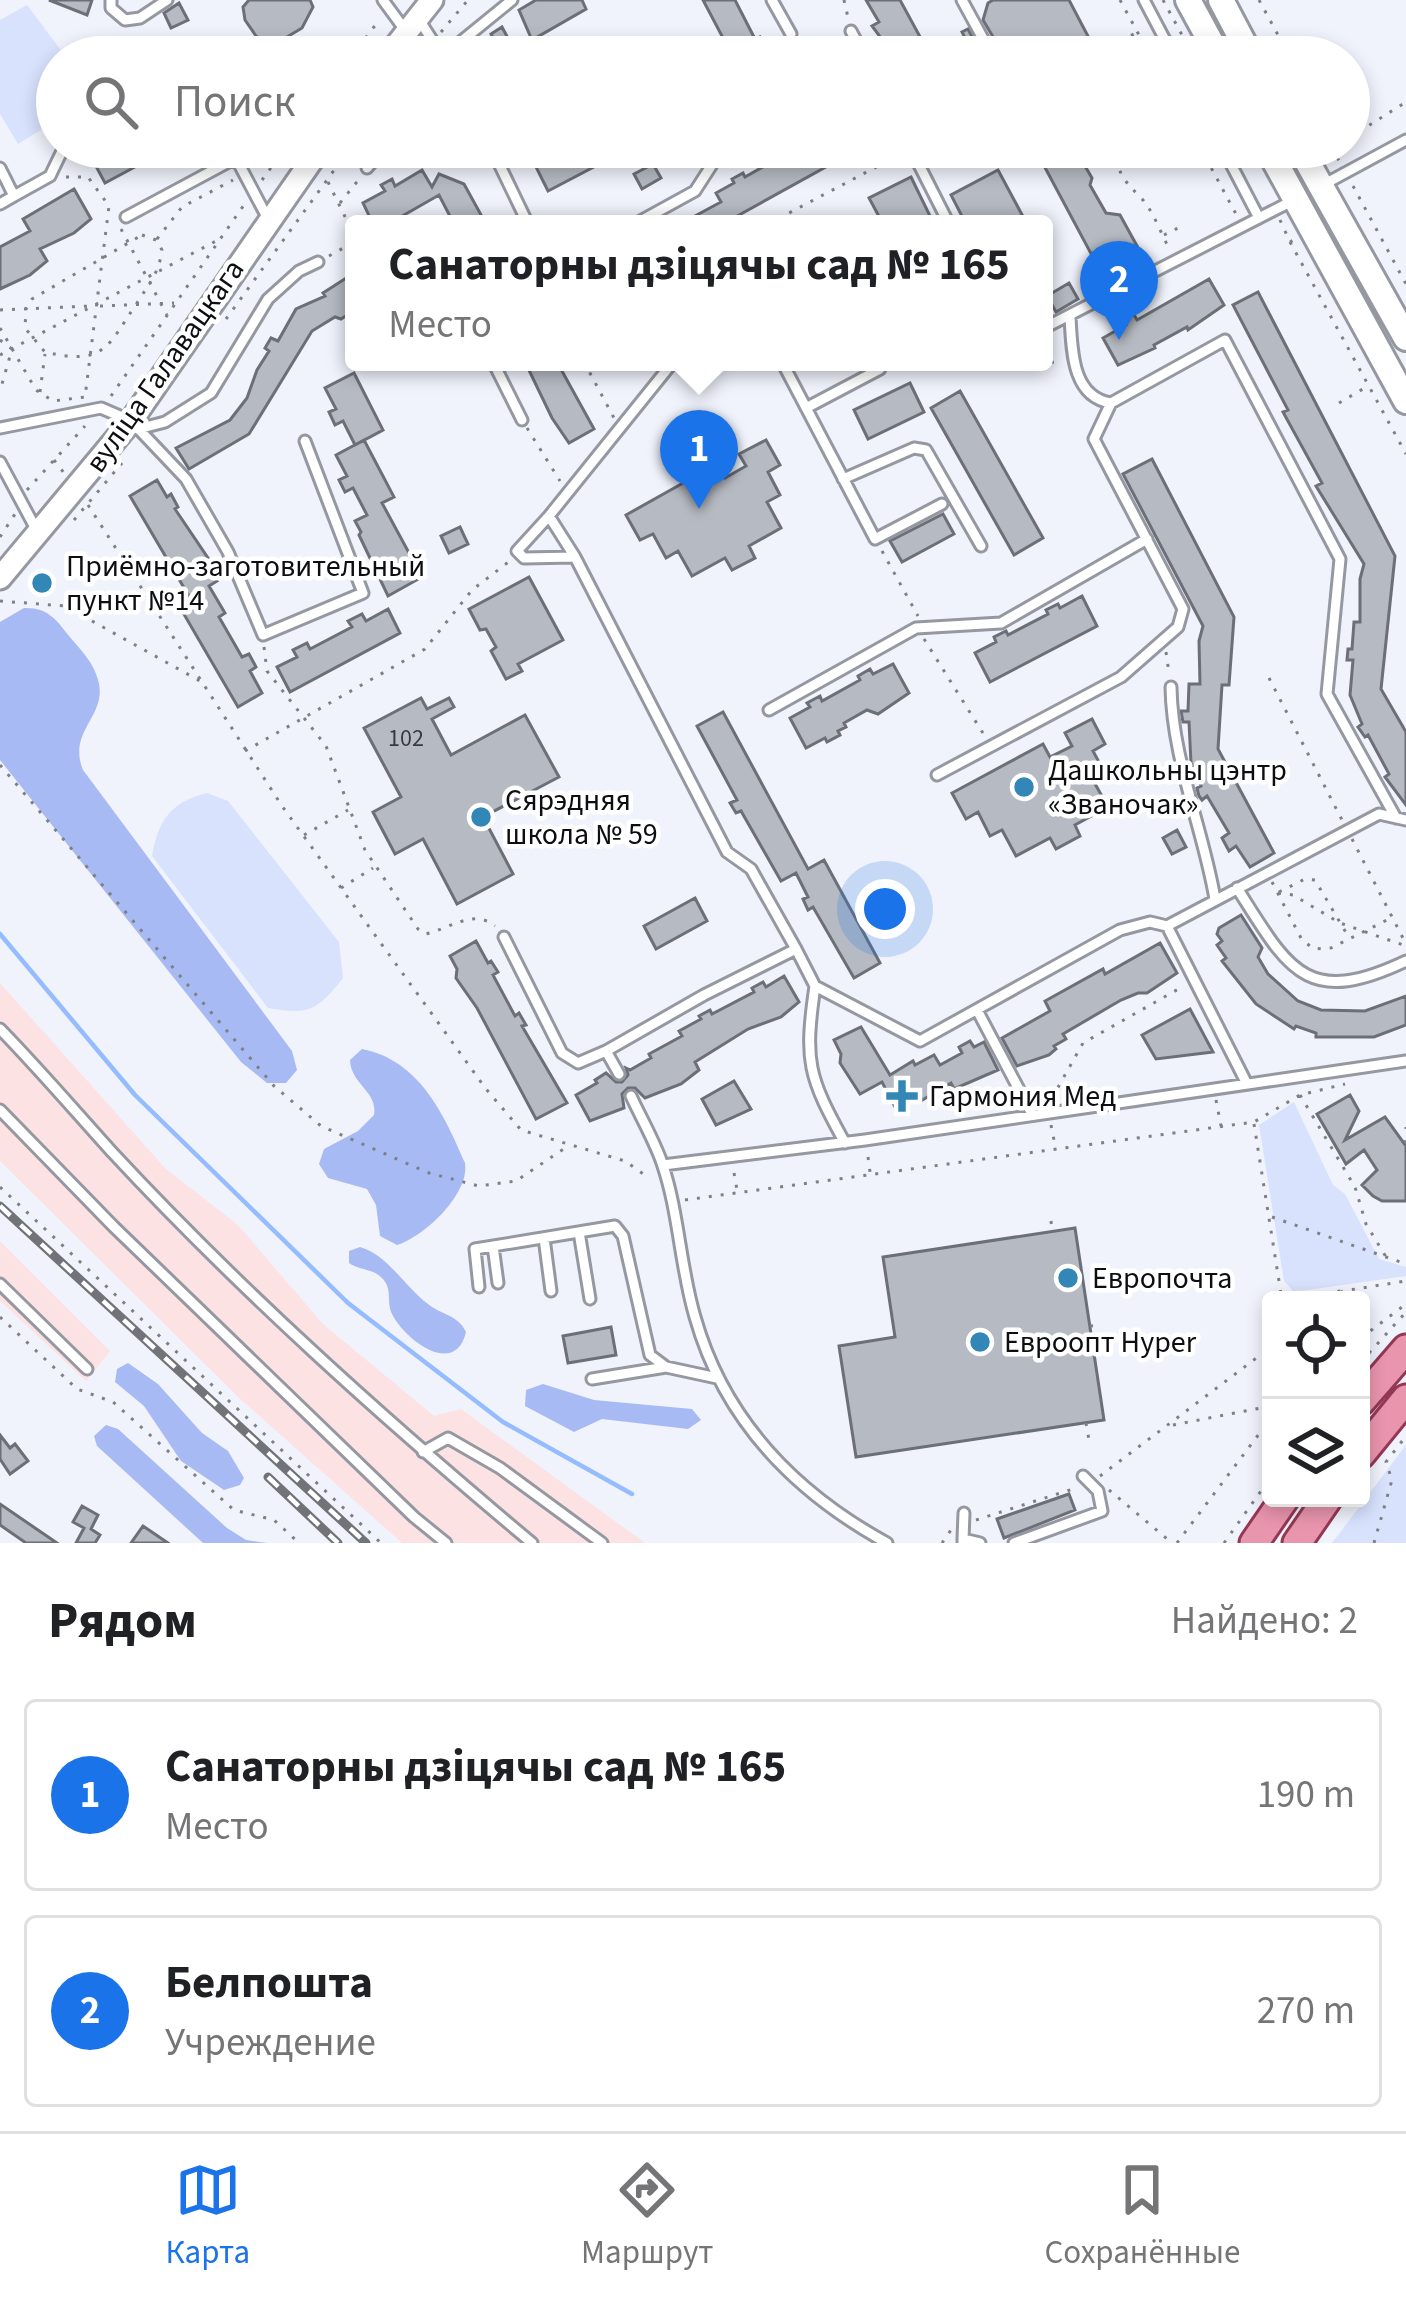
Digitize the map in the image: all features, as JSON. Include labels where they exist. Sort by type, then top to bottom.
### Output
[{"type":"main road","points":[[1188,0],[1208,36]]},
{"type":"main road","points":[[1221,0],[1248,36]]},
{"type":"main road","points":[[1278,168],[1406,401]]},
{"type":"main road","points":[[1310,168],[1406,338]]},
{"type":"main road","points":[[1363,1399],[1406,1349]]},
{"type":"main road","points":[[1370,1443],[1406,1399]]},
{"type":"main road","points":[[1254,1543],[1280,1507]]},
{"type":"main road","points":[[1297,1543],[1322,1507]]},
{"type":"street","name":"вуліца Галавацкага","points":[[0,578],[134,425],[306,168]]},
{"type":"lane","points":[[111,0],[111,8],[125,20],[140,18],[166,0]]},
{"type":"lane","points":[[383,0],[424,15]]},
{"type":"lane","points":[[470,36],[512,0]]},
{"type":"lane","points":[[772,0],[791,34]]},
{"type":"lane","points":[[962,0],[982,36]]},
{"type":"lane","points":[[1144,0],[1163,36]]},
{"type":"lane","points":[[851,31],[854,36]]},
{"type":"lane","points":[[1370,160],[1406,140]]},
{"type":"lane","points":[[0,168],[14,196]]},
{"type":"lane","points":[[0,204],[50,176],[54,168]]},
{"type":"lane","points":[[126,218],[218,168]]},
{"type":"lane","points":[[241,168],[268,219]]},
{"type":"lane","points":[[504,168],[524,215]]},
{"type":"lane","points":[[651,215],[695,191],[711,168]]},
{"type":"lane","points":[[921,168],[945,215]]},
{"type":"lane","points":[[1233,168],[1259,218]]},
{"type":"lane","points":[[1053,324],[1355,168]]},
{"type":"lane","points":[[134,425],[165,422],[212,394],[268,298],[318,262]]},
{"type":"lane","points":[[1070,317],[1073,362],[1087,389],[1100,401],[1111,403]]},
{"type":"lane","points":[[937,775],[1121,677],[1178,627],[1183,609],[1094,439],[1111,403],[1225,340],[1340,559],[1327,694],[1401,819]]},
{"type":"lane","points":[[498,371],[522,420]]},
{"type":"lane","points":[[574,556],[517,555],[666,371]]},
{"type":"lane","points":[[787,371],[875,539],[942,504]]},
{"type":"lane","points":[[806,408],[876,371]]},
{"type":"lane","points":[[0,428],[101,408],[134,425],[186,479],[228,552],[263,635],[363,593],[305,441]]},
{"type":"lane","points":[[844,479],[914,448],[926,450],[981,546]]},
{"type":"lane","points":[[0,462],[39,533]]},
{"type":"lane","points":[[549,517],[574,556],[727,852],[752,869],[815,986],[807,1056],[813,1085],[844,1143]]},
{"type":"lane","points":[[769,710],[921,628],[1001,623],[1147,539]]},
{"type":"lane","points":[[1172,687],[1172,725],[1215,899]]},
{"type":"lane","points":[[815,986],[920,1041],[1120,930],[1150,922],[1167,926],[1379,814],[1401,819]]},
{"type":"lane","points":[[1238,887],[1287,964],[1316,980],[1348,983],[1406,961]]},
{"type":"lane","points":[[1167,926],[1247,1084]]},
{"type":"lane","points":[[504,937],[562,1053],[578,1063],[796,949]]},
{"type":"lane","points":[[977,1010],[1032,1114]]},
{"type":"lane","points":[[0,1029],[111,1150],[270,1310],[423,1452],[532,1543]]},
{"type":"lane","points":[[606,1052],[619,1074]]},
{"type":"lane","points":[[662,1165],[1406,1061]]},
{"type":"lane","points":[[631,1096],[662,1165],[689,1294],[717,1378],[763,1447],[785,1470],[819,1500],[887,1543]]},
{"type":"lane","points":[[0,1110],[114,1228],[446,1543]]},
{"type":"lane","points":[[479,1287],[475,1249],[615,1226],[623,1236],[650,1354],[666,1367]]},
{"type":"lane","points":[[579,1232],[590,1299]]},
{"type":"lane","points":[[544,1238],[551,1291]]},
{"type":"lane","points":[[493,1246],[498,1283]]},
{"type":"lane","points":[[0,1284],[86,1369]]},
{"type":"lane","points":[[592,1379],[666,1367],[717,1378]]},
{"type":"lane","points":[[423,1452],[448,1438],[500,1468],[602,1543]]},
{"type":"lane","points":[[1014,1543],[1097,1516],[1102,1504],[1091,1479]]},
{"type":"lane","points":[[963,1518],[963,1541],[980,1543]]},
{"type":"path","points":[[437,36],[468,0]]},
{"type":"path","points":[[844,0],[851,31]]},
{"type":"path","points":[[1120,0],[1139,36]]},
{"type":"path","points":[[1162,0],[1182,36]]},
{"type":"path","points":[[1259,0],[1279,36]]},
{"type":"path","points":[[424,15],[452,19]]},
{"type":"path","points":[[367,36],[381,18]]},
{"type":"path","points":[[1129,36],[1137,32]]},
{"type":"path","points":[[1370,125],[1406,102]]},
{"type":"path","points":[[0,537],[12,524],[19,500],[113,393],[271,168]]},
{"type":"path","points":[[339,205],[367,168]]},
{"type":"path","points":[[785,215],[875,168]]},
{"type":"path","points":[[1119,168],[1142,198],[1170,250]]},
{"type":"path","points":[[1211,168],[1238,217]]},
{"type":"path","points":[[1343,168],[1406,284]]},
{"type":"path","points":[[156,240],[182,207],[244,174]]},
{"type":"path","points":[[50,176],[88,177],[109,206],[167,315]]},
{"type":"path","points":[[327,180],[345,219]]},
{"type":"path","points":[[85,397],[109,206]]},
{"type":"path","points":[[1162,236],[1178,228]]},
{"type":"path","points":[[142,235],[156,240],[162,250],[159,271],[114,343],[89,358],[46,352],[32,338],[25,328],[26,309],[43,289],[142,235]]},
{"type":"path","points":[[0,356],[221,238]]},
{"type":"path","points":[[1290,242],[1406,452]]},
{"type":"path","points":[[318,262],[345,245]]},
{"type":"path","points":[[0,310],[176,303]]},
{"type":"path","points":[[0,328],[40,393],[53,401],[113,393]]},
{"type":"path","points":[[0,340],[11,349]]},
{"type":"path","points":[[0,391],[11,349]]},
{"type":"path","points":[[40,393],[46,352]]},
{"type":"path","points":[[1053,362],[1073,362]]},
{"type":"path","points":[[589,371],[620,428]]},
{"type":"path","points":[[1339,403],[1370,385]]},
{"type":"path","points":[[522,420],[568,493]]},
{"type":"path","points":[[54,460],[302,836],[486,1089],[521,1130],[625,1161],[650,1178]]},
{"type":"path","points":[[875,539],[991,746]]},
{"type":"path","points":[[245,751],[424,649],[472,590],[517,555]]},
{"type":"path","points":[[0,601],[65,606],[201,682]]},
{"type":"path","points":[[263,635],[267,671],[326,746],[365,850],[425,934],[482,917],[504,937]]},
{"type":"path","points":[[1164,639],[1172,687]]},
{"type":"path","points":[[1269,678],[1406,945]]},
{"type":"path","points":[[0,765],[274,1086],[321,1126],[429,1174],[478,1186],[516,1181],[569,1145]]},
{"type":"path","points":[[302,836],[350,808]]},
{"type":"path","points":[[340,890],[376,866]]},
{"type":"path","points":[[1268,873],[1302,940],[1313,949],[1330,948],[1392,917]]},
{"type":"path","points":[[1278,893],[1305,879],[1315,880],[1349,939]]},
{"type":"path","points":[[1278,893],[1292,895],[1362,932],[1406,945]]},
{"type":"path","points":[[1050,1105],[1083,1043],[1188,984]]},
{"type":"path","points":[[683,1200],[1254,1122],[1300,1095],[1349,1083]]},
{"type":"path","points":[[1276,1091],[1280,1107]]},
{"type":"path","points":[[1300,1095],[1355,1187],[1366,1224],[1386,1257]]},
{"type":"path","points":[[1216,1098],[1221,1126]]},
{"type":"path","points":[[1051,1121],[1056,1147]]},
{"type":"path","points":[[1254,1122],[1280,1291]]},
{"type":"path","points":[[868,1156],[871,1173]]},
{"type":"path","points":[[734,1173],[737,1192]]},
{"type":"path","points":[[0,1187],[382,1543]]},
{"type":"path","points":[[1270,1217],[1406,1264]]},
{"type":"path","points":[[1051,1221],[1052,1231]]},
{"type":"path","points":[[1343,1291],[1406,1281]]},
{"type":"path","points":[[1370,1351],[1406,1308]]},
{"type":"path","points":[[1370,1332],[1406,1308]]},
{"type":"path","points":[[0,1317],[77,1389],[113,1402],[234,1510],[274,1520],[299,1543]]},
{"type":"path","points":[[1090,1326],[1102,1324]]},
{"type":"path","points":[[942,1543],[963,1518],[1091,1479],[1262,1354]]},
{"type":"path","points":[[1170,1425],[1262,1408]]},
{"type":"path","points":[[1086,1423],[1089,1441]]},
{"type":"path","points":[[1091,1479],[1175,1543],[1262,1430]]},
{"type":"path","points":[[1374,1543],[1392,1480],[1386,1462],[1406,1436]]},
{"type":"path","points":[[1224,1543],[1262,1490]]},
{"type":"shaded area","points":[[27,5],[50,36],[36,36],[36,133],[18,144],[0,114],[0,20]]},
{"type":"shaded area","points":[[24,608],[50,615],[91,664],[100,688],[80,743],[83,770],[292,1051],[297,1070],[286,1083],[267,1083],[241,1062],[0,760],[0,622]]},
{"type":"shaded area","points":[[207,793],[228,801],[339,942],[343,978],[311,1008],[268,1008],[152,856],[168,814]]},
{"type":"shaded area","points":[[0,983],[166,1169],[238,1225],[323,1324],[434,1416],[461,1409],[645,1543],[402,1543],[239,1398],[0,1161]]},
{"type":"shaded area","points":[[362,1049],[382,1055],[414,1077],[438,1108],[465,1163],[460,1188],[443,1213],[397,1245],[380,1236],[376,1205],[367,1189],[328,1178],[319,1164],[324,1149],[358,1131],[374,1115],[372,1100],[351,1069],[350,1060]]},
{"type":"shaded area","points":[[1294,1102],[1333,1185],[1345,1194],[1379,1259],[1406,1267],[1406,1276],[1293,1291],[1284,1281],[1259,1125]]},
{"type":"shaded area","points":[[0,1241],[110,1351],[86,1381],[0,1301]]},
{"type":"shaded area","points":[[360,1247],[379,1257],[428,1304],[459,1322],[466,1332],[460,1346],[441,1353],[407,1334],[392,1314],[382,1278],[349,1263],[349,1251]]},
{"type":"shaded area","points":[[128,1363],[158,1384],[202,1433],[228,1451],[244,1478],[240,1485],[224,1490],[181,1461],[144,1406],[115,1382],[117,1369]]},
{"type":"shaded area","points":[[543,1384],[594,1400],[692,1409],[701,1420],[688,1429],[602,1419],[574,1432],[525,1406],[526,1390]]},
{"type":"shaded area","points":[[106,1425],[118,1429],[227,1528],[246,1540],[267,1543],[203,1543],[97,1446],[94,1436]]},
{"type":"shaded area","points":[[1406,1445],[1406,1543],[1332,1543],[1359,1507],[1370,1507],[1370,1493]]},
{"type":"building","points":[[49,0],[92,0],[87,15]]},
{"type":"building","points":[[249,0],[310,0],[313,7],[302,28],[289,36],[256,36],[243,7]]},
{"type":"building","points":[[536,0],[582,0],[586,9],[539,36],[530,36],[519,10]]},
{"type":"building","points":[[703,0],[735,0],[753,36],[722,36]]},
{"type":"building","points":[[866,0],[900,0],[920,36],[879,36],[872,26],[879,22]]},
{"type":"building","points":[[1069,0],[1088,36],[993,36],[983,20],[988,3]]},
{"type":"building","points":[[179,3],[188,20],[171,28],[164,13]]},
{"type":"building","points":[[97,168],[133,168],[105,183]]},
{"type":"building","points":[[536,168],[592,168],[548,191]]},
{"type":"building","points":[[655,168],[661,178],[642,189],[634,174]]},
{"type":"building","points":[[761,168],[824,168],[739,215],[697,215],[721,202],[716,193],[734,183],[732,179],[743,173],[745,177]]},
{"type":"building","points":[[1045,168],[1086,168],[1106,213],[1120,215],[1142,255],[1103,276]]},
{"type":"building","points":[[422,170],[432,187],[439,174],[464,184],[481,215],[449,215],[439,195],[404,215],[369,215],[363,203],[385,191],[381,185],[392,179],[395,186]]},
{"type":"building","points":[[998,170],[1022,215],[961,215],[951,195]]},
{"type":"building","points":[[911,177],[930,215],[878,215],[869,198]]},
{"type":"building","points":[[74,189],[91,219],[40,249],[47,261],[0,289],[0,247],[30,231],[23,219]]},
{"type":"building","points":[[345,279],[345,316],[312,331],[249,434],[189,469],[176,448],[230,420],[247,398],[271,338],[278,341],[296,309],[325,296]]},
{"type":"building","points":[[1209,279],[1224,305],[1188,330],[1118,365],[1103,338],[1126,325],[1114,302],[1124,297],[1137,320]]},
{"type":"building","points":[[1069,283],[1078,299],[1056,312],[1053,292]]},
{"type":"building","points":[[1258,292],[1395,556],[1381,689],[1406,732],[1406,805],[1385,777],[1389,774],[1368,735],[1358,727],[1362,724],[1350,695],[1353,660],[1347,660],[1348,649],[1352,649],[1354,622],[1360,622],[1364,564],[1316,486],[1322,483],[1233,305]]},
{"type":"building","points":[[529,371],[562,371],[594,429],[569,443]]},
{"type":"building","points":[[354,373],[383,430],[355,445],[343,421],[335,425],[329,412],[336,409],[325,388]]},
{"type":"building","points":[[910,383],[924,412],[868,439],[854,410]]},
{"type":"building","points":[[960,391],[1043,538],[1014,555],[931,408]]},
{"type":"building","points":[[364,440],[394,497],[382,503],[422,577],[388,596],[355,521],[367,515],[353,488],[345,492],[339,480],[347,476],[336,455]]},
{"type":"building","points":[[766,440],[780,465],[768,472],[780,495],[767,502],[781,528],[749,546],[755,558],[732,570],[725,558],[692,576],[678,551],[666,558],[653,534],[640,540],[626,515],[717,464],[725,478],[746,466],[739,454]]},
{"type":"building","points":[[1152,459],[1234,617],[1229,685],[1222,685],[1218,749],[1274,853],[1250,867],[1236,846],[1229,851],[1222,838],[1229,833],[1197,788],[1201,786],[1191,763],[1189,722],[1183,722],[1181,711],[1188,711],[1189,684],[1200,684],[1203,626],[1123,474]]},
{"type":"building","points":[[157,480],[167,497],[171,494],[175,509],[210,561],[206,563],[217,581],[209,586],[225,613],[219,617],[242,657],[249,654],[256,667],[250,671],[262,693],[238,707],[178,604],[190,598],[130,496]]},
{"type":"building","points":[[943,514],[954,534],[902,562],[890,541]]},
{"type":"building","points":[[460,527],[468,544],[449,553],[441,536]]},
{"type":"building","points":[[529,577],[563,640],[518,664],[522,671],[506,679],[491,651],[496,647],[469,609]]},
{"type":"building","points":[[1082,596],[1097,626],[990,682],[975,653],[996,642],[994,637],[1006,631],[1008,635],[1048,614],[1046,610]]},
{"type":"building","points":[[388,609],[400,633],[290,692],[277,667],[297,657],[293,650],[307,643],[310,649],[352,627],[348,621],[362,614],[366,621]]},
{"type":"building","points":[[893,664],[909,693],[878,714],[867,710],[844,723],[840,735],[806,748],[790,718],[810,707],[807,703],[820,696],[822,701],[860,680],[858,676],[870,669],[873,674]]},
{"type":"building","points":[[421,698],[427,709],[449,698],[454,707],[432,719],[451,755],[525,715],[559,777],[483,817],[513,874],[457,904],[423,839],[395,854],[373,812],[401,797],[364,728]]},
{"type":"building","points":[[723,712],[808,869],[824,860],[880,963],[854,978],[813,907],[808,910],[803,899],[808,897],[796,873],[781,881],[741,811],[736,813],[730,803],[737,800],[697,726]]},
{"type":"building","name":"Дашкольны цэнтр «Званочак»","points":[[1092,719],[1105,744],[1093,751],[1106,775],[1094,782],[1108,807],[1075,825],[1080,836],[1056,849],[1050,838],[1016,856],[1002,830],[990,836],[978,812],[966,819],[952,793],[1043,744],[1050,757],[1072,746],[1065,733]]},
{"type":"building","points":[[1177,830],[1186,847],[1172,854],[1163,838]]},
{"type":"building","points":[[695,898],[707,921],[656,949],[644,926]]},
{"type":"building","points":[[1241,915],[1262,948],[1258,957],[1268,974],[1298,1001],[1321,1010],[1365,1011],[1406,996],[1406,1025],[1374,1037],[1316,1037],[1256,1004],[1222,961],[1226,958],[1217,945],[1222,941],[1219,928]]},
{"type":"building","points":[[476,941],[498,972],[493,975],[567,1103],[536,1119],[456,978],[450,956]]},
{"type":"building","points":[[1160,943],[1177,973],[1063,1034],[1066,1039],[1049,1055],[1017,1066],[1002,1038],[1050,1011],[1045,1001]]},
{"type":"building","points":[[784,976],[799,1002],[781,1017],[748,1029],[695,1062],[699,1070],[681,1084],[645,1098],[628,1088],[622,1094],[624,1108],[590,1121],[576,1095],[595,1080],[606,1073],[622,1082],[628,1075],[626,1068],[651,1058],[649,1054],[682,1036],[679,1031],[699,1016],[710,1010],[712,1014],[754,992],[752,988],[763,982],[766,987]]},
{"type":"building","points":[[1190,1009],[1213,1052],[1156,1059],[1142,1035]]},
{"type":"building","points":[[861,1027],[890,1075],[934,1055],[940,1065],[962,1053],[959,1047],[970,1041],[974,1047],[984,1042],[998,1070],[954,1089],[951,1083],[896,1109],[882,1082],[860,1094],[840,1063],[834,1040]]},
{"type":"building","points":[[734,1081],[751,1109],[716,1125],[702,1099]]},
{"type":"building","points":[[1350,1095],[1359,1111],[1345,1140],[1385,1117],[1406,1146],[1406,1201],[1373,1196],[1362,1185],[1377,1170],[1364,1150],[1346,1164],[1317,1114]]},
{"type":"building","name":"Евроопт Hyper","points":[[1075,1228],[1104,1420],[856,1457],[839,1346],[895,1337],[883,1257]]},
{"type":"building","points":[[611,1327],[616,1355],[568,1363],[563,1336]]},
{"type":"building","points":[[0,1435],[10,1448],[15,1444],[28,1461],[10,1474],[0,1459]]},
{"type":"building","points":[[1069,1494],[1075,1510],[1004,1538],[997,1519]]},
{"type":"building","points":[[0,1504],[57,1543],[26,1543],[0,1525]]},
{"type":"building","points":[[82,1506],[98,1515],[91,1529],[100,1535],[95,1543],[76,1543],[84,1528],[73,1522]]},
{"type":"building","points":[[143,1526],[168,1543],[131,1543]]},
{"type":"waterway","points":[[0,934],[135,1095],[348,1303],[503,1422],[632,1494]]},
{"type":"railway","points":[[0,1206],[366,1543]]},
{"type":"railway","points":[[268,1477],[338,1543]]},
{"type":"place","name":"Белпошта","points":[[1119,340]]},
{"type":"place","name":"Санаторны дзіцячы сад № 165","points":[[699,509]]},
{"type":"place","name":"Приёмно-заготовительный пункт №14","points":[[42,583]]},
{"type":"place","name":"Дашкольны цэнтр «Званочак»","points":[[1024,787]]},
{"type":"place","name":"Сярэдняя школа № 59","points":[[481,817]]},
{"type":"place","name":"Гармония Мед","points":[[902,1096]]},
{"type":"place","name":"Европочта","points":[[1068,1278]]},
{"type":"place","name":"Евроопт Hyper","points":[[980,1342]]}]
